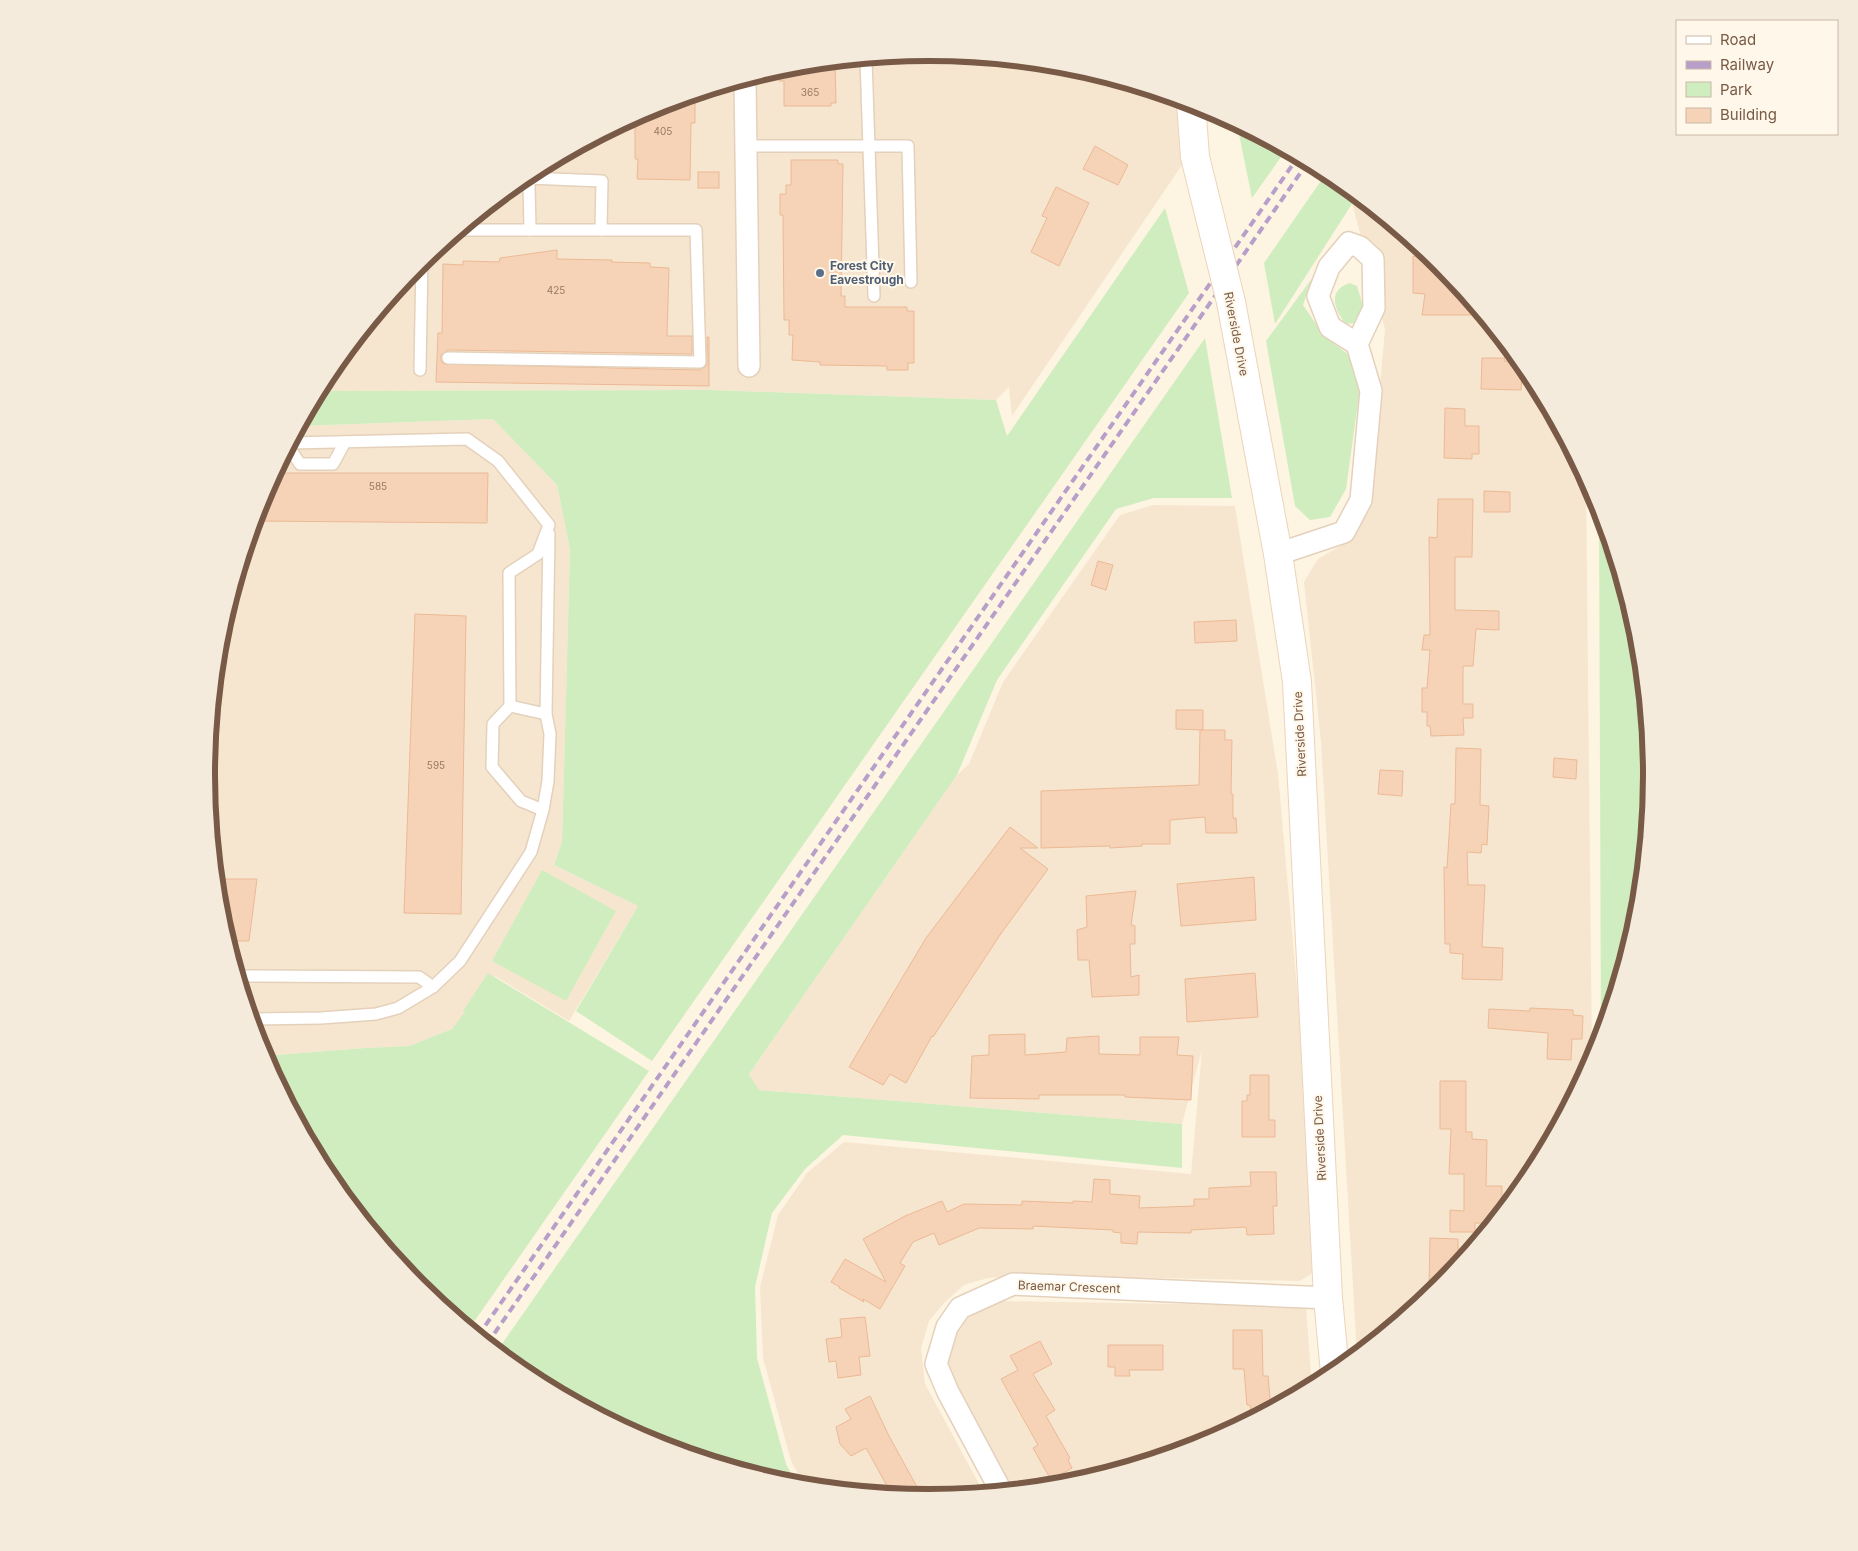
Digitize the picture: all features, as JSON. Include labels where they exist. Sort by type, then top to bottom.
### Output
[{"type":"main road","name":"Riverside Drive","points":[[1192,112],[1196,157],[1231,302],[1278,554],[1297,682],[1328,1298],[1334,1363]]},
{"type":"street","points":[[745,86],[749,366]]},
{"type":"street","points":[[1278,554],[1344,532],[1361,500],[1371,391],[1356,344]]},
{"type":"street","name":"Braemar Crescent","points":[[999,1486],[948,1392],[936,1364],[947,1327],[960,1308],[1013,1284],[1328,1298]]},
{"type":"lane","points":[[866,64],[874,296]]},
{"type":"lane","points":[[746,146],[908,146],[911,282]]},
{"type":"lane","points":[[539,178],[602,181],[601,230]]},
{"type":"lane","points":[[527,185],[530,230]]},
{"type":"lane","points":[[448,358],[700,362],[696,230],[530,230],[473,226]]},
{"type":"lane","points":[[420,370],[427,357],[423,272]]},
{"type":"lane","points":[[258,1019],[321,1018],[376,1014],[398,1008],[433,987],[460,961],[531,852],[543,810],[548,781],[550,734],[546,714],[549,525],[498,461],[467,439],[297,443]]},
{"type":"lane","points":[[292,452],[300,464],[333,464],[345,442]]},
{"type":"lane","points":[[543,810],[521,801],[492,767],[493,724],[510,706],[509,572],[538,554],[549,525]]},
{"type":"lane","points":[[510,706],[546,714]]},
{"type":"lane","points":[[244,976],[419,977],[433,987]]},
{"type":"shaded area","points":[[929,61],[1022,67],[1068,75],[1159,99],[1181,108],[1186,159],[1012,416],[1009,387],[996,400],[710,390],[327,391],[362,341],[424,270],[458,238],[494,209],[572,157],[613,135],[699,99],[790,75],[836,67]]},
{"type":"shaded area","points":[[1353,201],[1364,209],[1400,238],[1434,270],[1496,341],[1548,418],[1586,496],[1592,1041],[1570,1091],[1548,1133],[1496,1210],[1434,1281],[1400,1313],[1357,1347],[1321,742],[1304,582],[1318,559],[1349,541],[1362,516],[1372,478],[1385,329],[1352,203]]},
{"type":"shaded area","points":[[493,419],[557,485],[570,550],[562,842],[554,865],[638,906],[569,1021],[495,976],[452,1029],[409,1046],[272,1055],[269,1049],[239,960],[228,915],[216,822],[216,729],[228,636],[239,591],[269,502],[306,426]]},
{"type":"shaded area","points":[[1153,505],[1235,506],[1278,774],[1302,1044],[1315,1271],[1300,1281],[1025,1275],[988,1278],[964,1285],[944,1303],[929,1321],[921,1349],[925,1384],[981,1488],[929,1490],[882,1488],[836,1484],[800,1478],[791,1461],[763,1358],[760,1287],[778,1215],[807,1173],[844,1142],[1191,1174],[1202,1050],[1182,1124],[758,1090],[749,1074],[957,775],[969,764],[1003,682],[1120,515]]},
{"type":"shaded area","points":[[993,1301],[1306,1306],[1311,1378],[1245,1416],[1159,1452],[1068,1476],[1010,1485],[954,1384],[947,1360],[953,1335],[968,1314]]},
{"type":"green space","points":[[1239,132],[1282,155],[1252,198]]},
{"type":"green space","points":[[1322,179],[1353,202],[1275,324],[1264,263]]},
{"type":"green space","points":[[1165,208],[1189,293],[652,1061],[576,1011],[638,906],[554,865],[562,842],[570,550],[557,485],[493,419],[306,426],[310,418],[327,391],[710,390],[996,400],[1007,436]]},
{"type":"green space","points":[[1313,277],[1303,305],[1324,336],[1353,358],[1360,388],[1346,489],[1330,517],[1310,520],[1295,506],[1266,341]]},
{"type":"green space","points":[[1350,283],[1357,286],[1363,306],[1357,323],[1346,324],[1338,313],[1335,295],[1343,286]]},
{"type":"green space","points":[[1205,338],[1232,498],[1154,498],[1116,509],[997,680],[957,775],[749,1074],[759,1090],[1182,1124],[1182,1168],[843,1135],[805,1169],[772,1213],[755,1287],[757,1358],[786,1464],[793,1476],[699,1452],[613,1416],[572,1394],[500,1346]]},
{"type":"green space","points":[[1599,530],[1619,591],[1630,636],[1642,729],[1643,776],[1642,822],[1630,915],[1619,960],[1601,1016]]},
{"type":"green space","points":[[542,870],[616,911],[566,1001],[492,961]]},
{"type":"green space","points":[[488,973],[649,1071],[472,1324],[424,1281],[362,1210],[310,1133],[272,1055],[409,1046],[452,1029],[465,1012],[463,1011]]},
{"type":"building","points":[[835,67],[836,103],[831,103],[831,106],[784,106],[784,81],[779,81],[779,78]]},
{"type":"building","points":[[695,101],[695,123],[691,123],[690,180],[637,179],[638,159],[635,159],[635,125]]},
{"type":"building","points":[[1095,146],[1128,165],[1118,185],[1083,169]]},
{"type":"building","points":[[791,160],[838,160],[838,164],[843,164],[841,296],[845,296],[845,307],[907,307],[907,311],[914,311],[914,363],[908,363],[908,370],[887,370],[887,366],[820,365],[820,362],[792,360],[793,335],[789,335],[789,320],[784,320],[783,215],[780,215],[780,194],[786,194],[786,185],[791,185]]},
{"type":"building","points":[[698,172],[719,172],[719,188],[698,188]]},
{"type":"building","points":[[1056,187],[1089,203],[1059,266],[1031,252],[1047,218],[1042,216]]},
{"type":"building","points":[[557,250],[557,259],[650,263],[650,267],[669,268],[667,336],[692,336],[692,354],[448,350],[441,355],[441,361],[444,364],[700,370],[707,365],[707,337],[709,337],[709,386],[436,382],[438,333],[442,333],[443,264],[463,265],[463,261],[499,262],[500,258]]},
{"type":"building","points":[[1418,255],[1434,270],[1466,305],[1471,311],[1471,315],[1422,315],[1425,294],[1413,293],[1413,256],[1418,257]]},
{"type":"building","points":[[1482,358],[1505,358],[1504,361],[1510,361],[1522,378],[1521,390],[1481,389]]},
{"type":"building","points":[[1445,408],[1465,409],[1465,426],[1479,426],[1479,454],[1472,454],[1472,459],[1444,458]]},
{"type":"building","points":[[282,473],[488,473],[487,523],[262,521]]},
{"type":"building","points":[[1484,491],[1510,492],[1510,512],[1484,512]]},
{"type":"building","points":[[1438,499],[1473,499],[1472,557],[1455,557],[1455,610],[1499,611],[1499,630],[1476,629],[1473,666],[1463,666],[1463,704],[1473,704],[1473,718],[1463,718],[1464,735],[1431,736],[1430,726],[1427,726],[1427,712],[1422,712],[1422,688],[1427,688],[1430,650],[1422,650],[1424,635],[1430,635],[1429,537],[1437,538]]},
{"type":"building","points":[[1098,561],[1113,565],[1106,590],[1091,585]]},
{"type":"building","points":[[415,614],[466,616],[461,914],[404,913]]},
{"type":"building","points":[[1236,620],[1237,641],[1195,643],[1194,622]]},
{"type":"building","points":[[1176,710],[1203,710],[1203,730],[1176,729]]},
{"type":"building","points":[[1200,730],[1225,730],[1225,740],[1232,740],[1231,794],[1233,794],[1233,818],[1236,818],[1237,833],[1206,833],[1205,817],[1170,820],[1170,844],[1142,844],[1142,846],[1110,848],[1110,846],[1041,848],[1041,791],[1199,785]]},
{"type":"building","points":[[1456,748],[1481,749],[1480,805],[1489,806],[1487,845],[1482,844],[1481,853],[1467,852],[1468,885],[1485,885],[1482,947],[1503,948],[1502,980],[1462,979],[1463,954],[1450,953],[1450,944],[1445,944],[1444,867],[1447,868],[1451,804],[1455,804]]},
{"type":"building","points":[[1554,758],[1577,760],[1576,779],[1553,777]]},
{"type":"building","points":[[1380,770],[1403,771],[1402,796],[1378,794]]},
{"type":"building","points":[[1010,827],[1038,848],[1020,848],[1048,869],[1000,935],[932,1036],[906,1083],[890,1074],[883,1085],[849,1067],[926,938]]},
{"type":"building","points":[[1254,877],[1256,920],[1181,926],[1177,884]]},
{"type":"building","points":[[223,879],[257,879],[249,941],[234,941]]},
{"type":"building","points":[[1136,891],[1131,925],[1135,926],[1135,944],[1130,944],[1131,977],[1139,975],[1139,995],[1092,997],[1089,960],[1078,960],[1077,930],[1087,927],[1086,896]]},
{"type":"building","points":[[1255,973],[1258,1017],[1187,1022],[1185,979]]},
{"type":"building","points":[[1530,1008],[1573,1010],[1573,1015],[1583,1016],[1582,1039],[1572,1039],[1571,1060],[1547,1059],[1548,1033],[1488,1028],[1489,1009],[1530,1011]]},
{"type":"building","points":[[1025,1034],[1025,1055],[1066,1052],[1067,1038],[1099,1036],[1099,1054],[1140,1055],[1140,1037],[1179,1037],[1177,1055],[1193,1056],[1191,1100],[1125,1097],[1125,1095],[1039,1095],[1039,1099],[970,1098],[972,1056],[989,1055],[989,1035]]},
{"type":"building","points":[[1250,1075],[1269,1075],[1269,1120],[1275,1120],[1275,1137],[1242,1137],[1242,1101],[1247,1101],[1247,1095],[1250,1095]]},
{"type":"building","points":[[1440,1081],[1466,1081],[1466,1132],[1472,1132],[1472,1139],[1487,1140],[1486,1186],[1502,1186],[1502,1202],[1485,1223],[1475,1223],[1475,1232],[1450,1232],[1450,1210],[1464,1211],[1464,1174],[1449,1174],[1451,1129],[1440,1129]]},
{"type":"building","points":[[1250,1172],[1276,1172],[1277,1206],[1273,1206],[1274,1234],[1247,1235],[1246,1227],[1191,1230],[1191,1233],[1138,1232],[1137,1244],[1121,1243],[1121,1233],[1113,1232],[1113,1230],[1033,1226],[1033,1229],[979,1228],[939,1245],[934,1233],[913,1242],[900,1263],[905,1266],[880,1309],[863,1299],[864,1302],[831,1282],[845,1259],[886,1282],[863,1239],[905,1216],[942,1201],[947,1212],[964,1204],[1022,1205],[1022,1201],[1092,1202],[1094,1179],[1110,1180],[1110,1194],[1140,1196],[1139,1208],[1194,1206],[1194,1199],[1209,1199],[1209,1188],[1251,1186]]},
{"type":"building","points":[[1430,1238],[1458,1239],[1458,1255],[1429,1286]]},
{"type":"building","points":[[865,1317],[870,1356],[859,1357],[861,1375],[838,1378],[836,1361],[829,1362],[826,1339],[842,1337],[840,1319]]},
{"type":"building","points":[[1233,1330],[1262,1330],[1263,1376],[1268,1376],[1270,1402],[1251,1413],[1250,1405],[1247,1405],[1244,1369],[1233,1369]]},
{"type":"building","points":[[1040,1341],[1052,1364],[1033,1374],[1055,1410],[1046,1416],[1070,1458],[1068,1460],[1072,1468],[1054,1478],[1050,1479],[1033,1448],[1038,1445],[1001,1379],[1018,1370],[1010,1356]]},
{"type":"building","points":[[1108,1345],[1163,1345],[1163,1370],[1129,1370],[1130,1376],[1115,1376],[1115,1367],[1108,1367]]},
{"type":"building","points":[[870,1396],[918,1490],[888,1488],[866,1448],[851,1456],[840,1444],[836,1427],[851,1419],[845,1409]]},
{"type":"railway","points":[[481,1332],[1294,162]]},
{"type":"railway","points":[[490,1339],[1304,168]]},
{"type":"place","name":"Forest City Eavestrough","points":[[820,273]]}]
